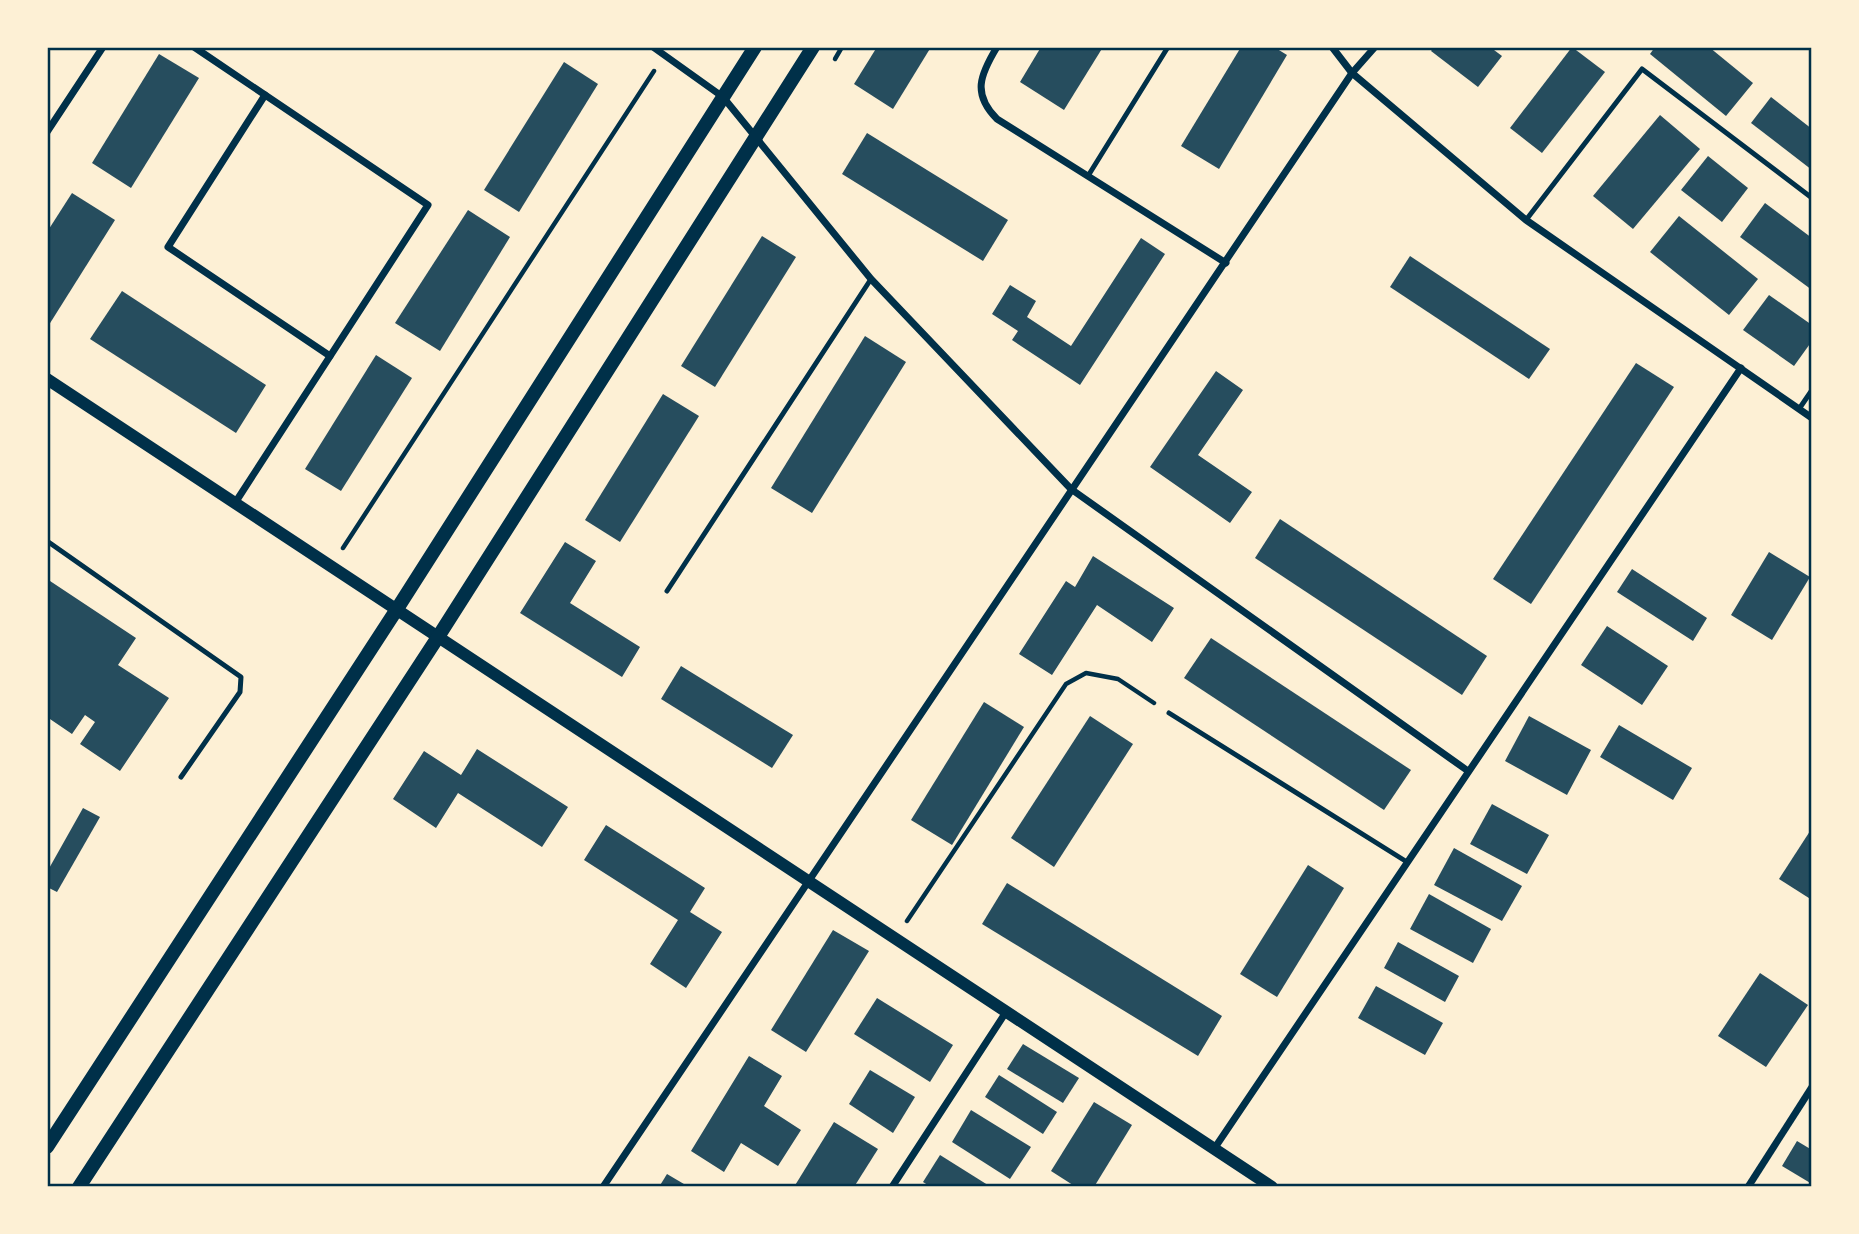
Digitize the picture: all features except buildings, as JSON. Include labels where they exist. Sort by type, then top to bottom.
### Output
[{"type":"main road","points":[[47,1147],[397,609],[755,47]]},
{"type":"main road","points":[[79,1187],[438,637],[813,47]]},
{"type":"street","points":[[47,132],[103,47]]},
{"type":"street","points":[[194,47],[428,205],[235,504]]},
{"type":"street","points":[[653,47],[723,97],[871,279],[1071,489],[1468,771]]},
{"type":"street","points":[[997,47],[980,86],[984,105],[997,119],[1226,264]]},
{"type":"street","points":[[1332,47],[1352,73],[1526,220],[1812,418]]},
{"type":"street","points":[[603,1187],[1352,73],[1375,47]]},
{"type":"street","points":[[265,95],[169,247],[330,356]]},
{"type":"street","points":[[1214,1149],[1741,368]]},
{"type":"street","points":[[47,379],[1272,1187]]},
{"type":"street","points":[[892,1187],[1006,1012]]},
{"type":"street","points":[[1748,1187],[1812,1087]]},
{"type":"lane","points":[[1088,176],[1168,47]]},
{"type":"lane","points":[[1526,220],[1642,69],[1812,198]]},
{"type":"lane","points":[[667,591],[871,279]]},
{"type":"lane","points":[[1799,409],[1812,390]]},
{"type":"lane","points":[[47,541],[241,677],[240,691],[181,777]]},
{"type":"lane","points":[[1169,713],[1407,862]]},
{"type":"path","points":[[331,566],[664,55]]},
{"type":"path","points":[[895,939],[1066,684],[1086,673],[1118,679],[1169,713]]}]
